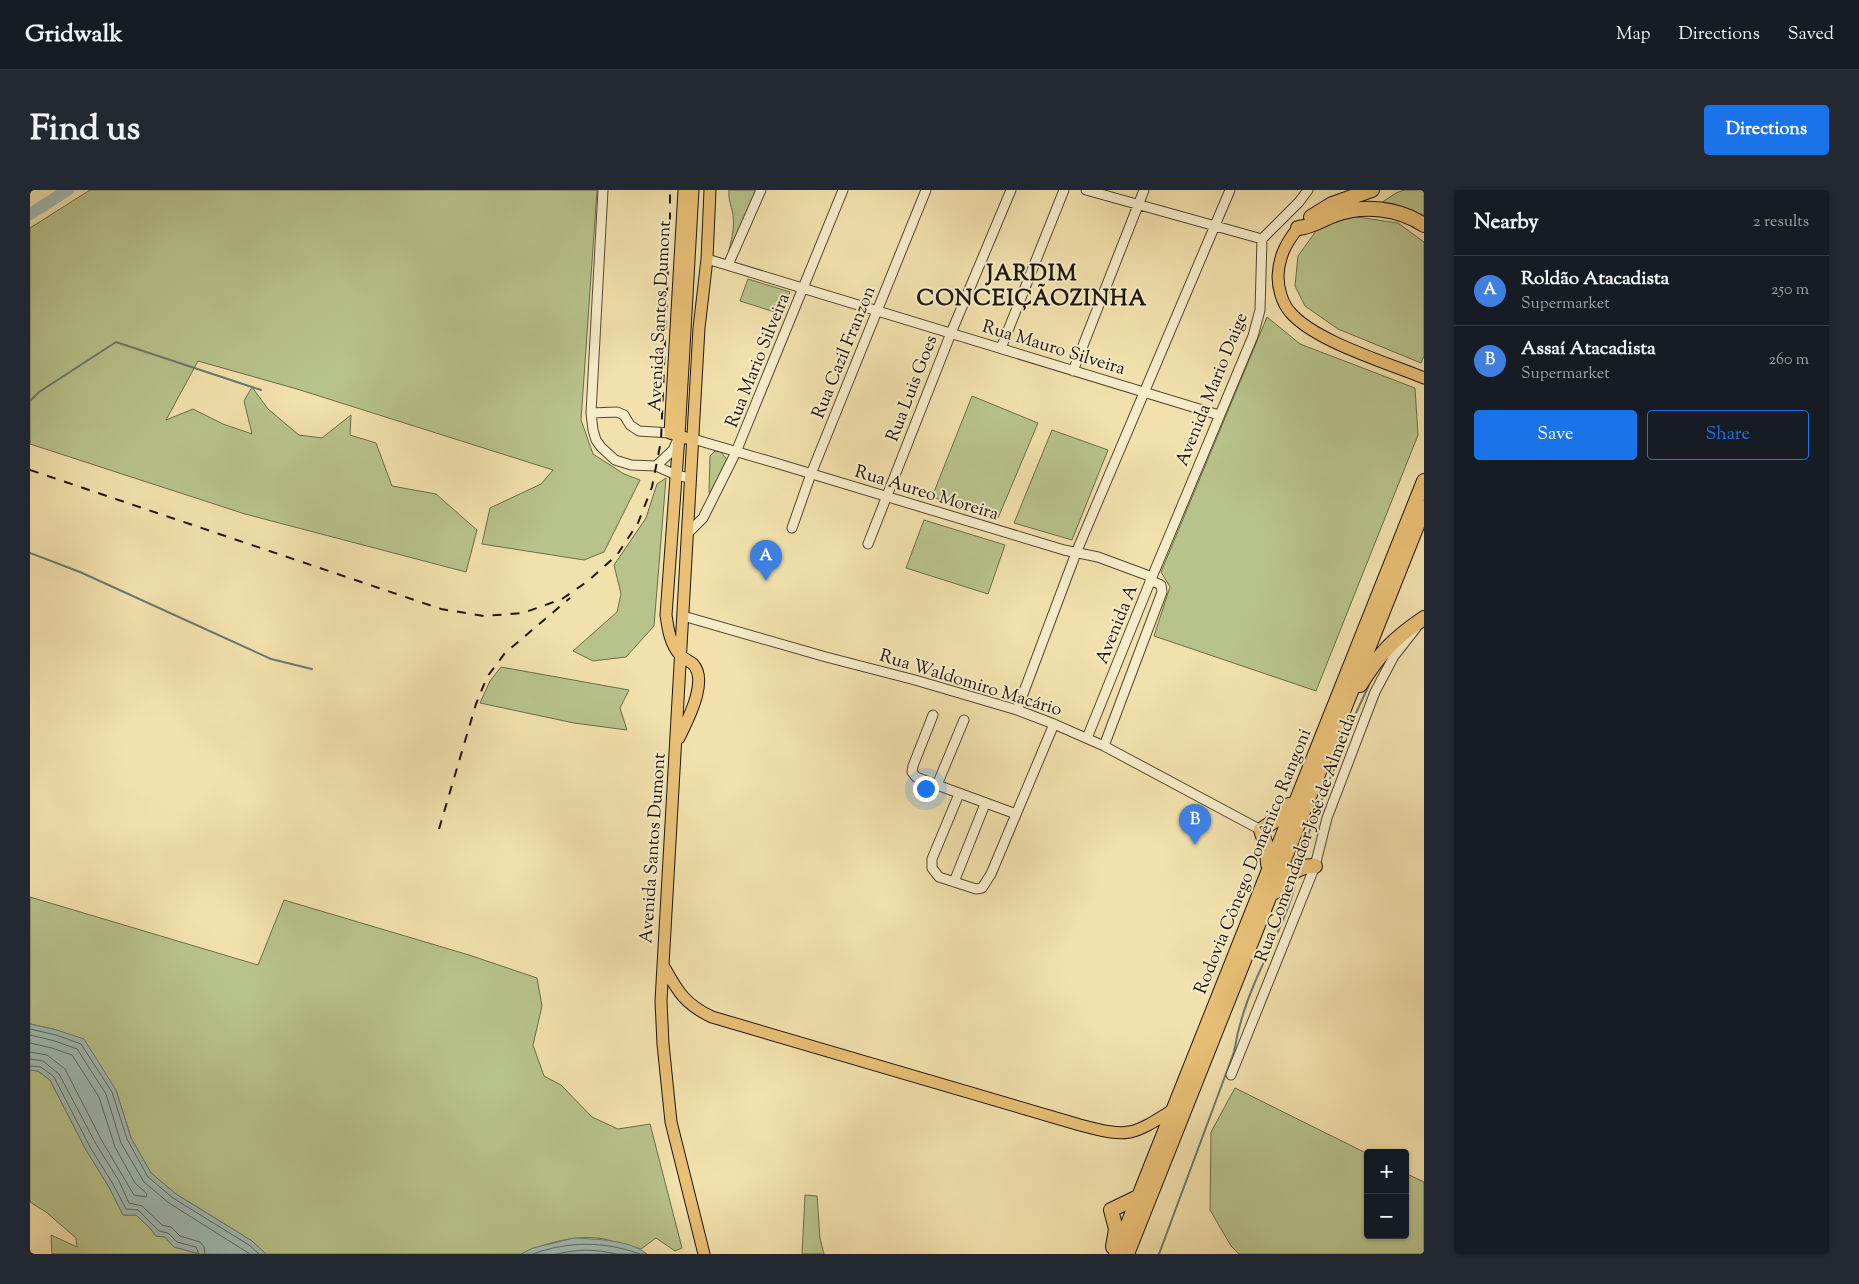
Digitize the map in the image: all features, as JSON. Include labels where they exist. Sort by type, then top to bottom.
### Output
[{"type":"highway","points":[[1298,228],[1325,208],[1372,190]]},
{"type":"highway","points":[[1298,228],[1308,227],[1339,213],[1366,209],[1395,212],[1407,216],[1424,226]]},
{"type":"highway","name":"Rodovia Cônego Domênico Rangoni","points":[[1116,1254],[1424,481]]},
{"type":"highway","name":"Rodovia Cônego Domênico Rangoni","points":[[1127,1254],[1424,508]]},
{"type":"highway","points":[[1341,715],[1383,651],[1397,637],[1424,618]]},
{"type":"highway","points":[[1269,870],[1268,848],[1261,830],[1280,817],[1300,789]]},
{"type":"highway","points":[[1267,903],[1291,874],[1304,866],[1315,866]]},
{"type":"highway","points":[[1110,1254],[1116,1235],[1111,1210],[1140,1196]]},
{"type":"main road","name":"Avenida Santos Dumont","points":[[674,434],[684,190]]},
{"type":"main road","name":"Avenida Santos Dumont","points":[[674,434],[693,190]]},
{"type":"main road","name":"Avenida Santos Dumont","points":[[704,1254],[671,1122],[662,1035],[661,1001],[699,328],[707,259],[710,190]]},
{"type":"main road","points":[[1298,228],[1284,247],[1278,280],[1283,301],[1290,313],[1315,332],[1349,348],[1424,378]]},
{"type":"main road","points":[[676,744],[694,705],[698,679],[693,664],[680,655],[669,636],[666,615],[676,475],[674,434],[693,439]]},
{"type":"main road","points":[[663,965],[680,995],[695,1008],[712,1017],[1080,1125],[1127,1134],[1142,1129],[1174,1109]]},
{"type":"street","points":[[603,190],[592,413],[593,430],[601,447],[615,460],[631,465],[656,466],[676,475],[690,478]]},
{"type":"street","points":[[728,265],[761,190]]},
{"type":"street","name":"Rua Mario Silveira","points":[[687,534],[703,518],[736,452],[843,190]]},
{"type":"street","name":"Rua Cazil Franzon","points":[[792,528],[811,474],[926,190]]},
{"type":"street","name":"Rua Luis Goes","points":[[868,544],[951,333],[1011,190]]},
{"type":"street","points":[[1001,348],[1064,190]]},
{"type":"street","points":[[1086,190],[1262,239],[1299,202],[1308,190]]},
{"type":"street","points":[[1073,371],[1144,190]]},
{"type":"street","points":[[1017,710],[1076,553],[1146,392],[1230,190]]},
{"type":"street","name":"Avenida Mario Daige","points":[[1151,579],[1257,324],[1260,310],[1262,239]]},
{"type":"street","name":"Rua Mauro Silveira","points":[[707,259],[1219,415]]},
{"type":"street","points":[[592,413],[617,412],[624,414],[630,425],[639,432],[674,434],[672,450],[656,466]]},
{"type":"street","name":"Rua Aureo Moreira","points":[[693,439],[1076,553],[1098,557],[1151,579]]},
{"type":"street","name":"Avenida A","points":[[1087,738],[1151,579],[1161,585],[1162,592],[1104,746]]},
{"type":"street","name":"Rua Waldomiro Macário","points":[[682,616],[1017,710],[1104,746],[1261,830]]},
{"type":"street","name":"Rua Comendador José de Almeida","points":[[1231,1075],[1315,866],[1327,818],[1375,692],[1394,656],[1424,618]]},
{"type":"street","points":[[1126,642],[1142,648]]},
{"type":"street","points":[[1110,681],[1126,688]]},
{"type":"street","points":[[933,715],[912,772],[916,776],[959,794],[1016,814]]},
{"type":"street","points":[[937,785],[964,720]]},
{"type":"street","points":[[959,794],[932,859],[932,868],[939,877],[976,889],[982,888],[991,874],[1054,724]]},
{"type":"street","points":[[954,882],[985,804]]},
{"type":"green space","points":[[90,190],[597,190],[581,420],[593,454],[624,474],[640,480],[604,552],[584,560],[482,544],[490,508],[541,484],[553,470],[297,389],[198,361],[166,420],[193,409],[223,424],[252,434],[244,401],[252,387],[268,409],[299,435],[322,438],[351,415],[350,435],[376,443],[392,486],[436,494],[477,530],[466,572],[245,514],[30,444],[30,228]]},
{"type":"green space","points":[[729,190],[756,190],[730,255],[728,254],[733,214]]},
{"type":"green space","points":[[1404,190],[1424,190],[1424,221],[1403,207],[1381,203]]},
{"type":"green space","points":[[1351,216],[1398,223],[1424,242],[1424,356],[1421,363],[1338,329],[1305,306],[1295,286],[1298,256],[1316,231]]},
{"type":"green space","points":[[748,279],[790,292],[781,314],[740,301]]},
{"type":"green space","points":[[1267,317],[1300,344],[1415,388],[1418,435],[1316,691],[1154,636],[1170,587],[1161,572]]},
{"type":"green space","points":[[972,396],[1038,423],[998,518],[932,497]]},
{"type":"green space","points":[[1052,430],[1108,450],[1072,540],[1014,523]]},
{"type":"green space","points":[[715,451],[721,452],[728,461],[711,496],[709,492],[710,456]]},
{"type":"green space","points":[[666,478],[654,626],[626,657],[593,661],[573,651],[617,612],[621,594],[614,565],[646,518],[657,484]]},
{"type":"green space","points":[[924,520],[1005,545],[988,594],[906,568]]},
{"type":"green space","points":[[501,667],[629,690],[620,708],[627,730],[574,723],[480,703],[490,681]]},
{"type":"green space","points":[[30,897],[258,965],[284,900],[469,955],[537,978],[542,1006],[533,1045],[544,1076],[561,1085],[592,1117],[618,1129],[650,1124],[682,1248],[675,1251],[656,1238],[641,1249],[604,1239],[583,1238],[561,1240],[521,1254],[266,1254],[252,1241],[176,1194],[151,1173],[131,1138],[116,1090],[57,1030],[30,1024]]},
{"type":"green space","points":[[30,1070],[38,1071],[50,1080],[86,1150],[109,1187],[123,1215],[136,1215],[156,1236],[165,1237],[174,1247],[200,1254],[52,1254],[51,1235],[77,1247],[76,1238],[46,1212],[30,1202]]},
{"type":"green space","points":[[1235,1088],[1364,1152],[1364,1239],[1409,1239],[1409,1175],[1424,1182],[1424,1254],[1239,1254],[1231,1246],[1210,1210],[1211,1132]]},
{"type":"green space","points":[[805,1195],[817,1196],[820,1238],[824,1254],[802,1254]]},
{"type":"water","points":[[30,1024],[84,1039],[116,1090],[131,1138],[151,1173],[176,1194],[252,1241],[266,1254],[200,1254],[174,1247],[165,1237],[156,1236],[136,1215],[123,1215],[109,1187],[86,1150],[50,1080],[38,1071],[30,1070]]},
{"type":"water","points":[[574,1238],[622,1243],[640,1249],[647,1254],[521,1254],[533,1248]]},
{"type":"waterway","points":[[30,214],[68,190]]},
{"type":"waterway","points":[[30,401],[39,392],[116,342],[261,390]]},
{"type":"waterway","points":[[30,553],[80,572],[271,659],[312,669]]},
{"type":"waterway","points":[[1294,866],[1299,858],[1356,713],[1369,685]]},
{"type":"waterway","points":[[1159,1254],[1234,1052],[1248,999],[1291,899],[1295,878]]},
{"type":"railway","points":[[30,470],[441,609],[484,616],[523,613],[562,599],[588,581],[617,555],[638,523],[652,487],[661,441],[670,190]]},
{"type":"railway","points":[[439,829],[476,704],[487,677],[505,653],[570,598]]},
{"type":"place","name":"Roldão Atacadista","points":[[766,581]]},
{"type":"place","name":"Assaí Atacadista","points":[[1195,845]]},
{"type":"district","name":"JARDIM CONCEIÇÃOZINHA","points":[[1032,284]]}]
